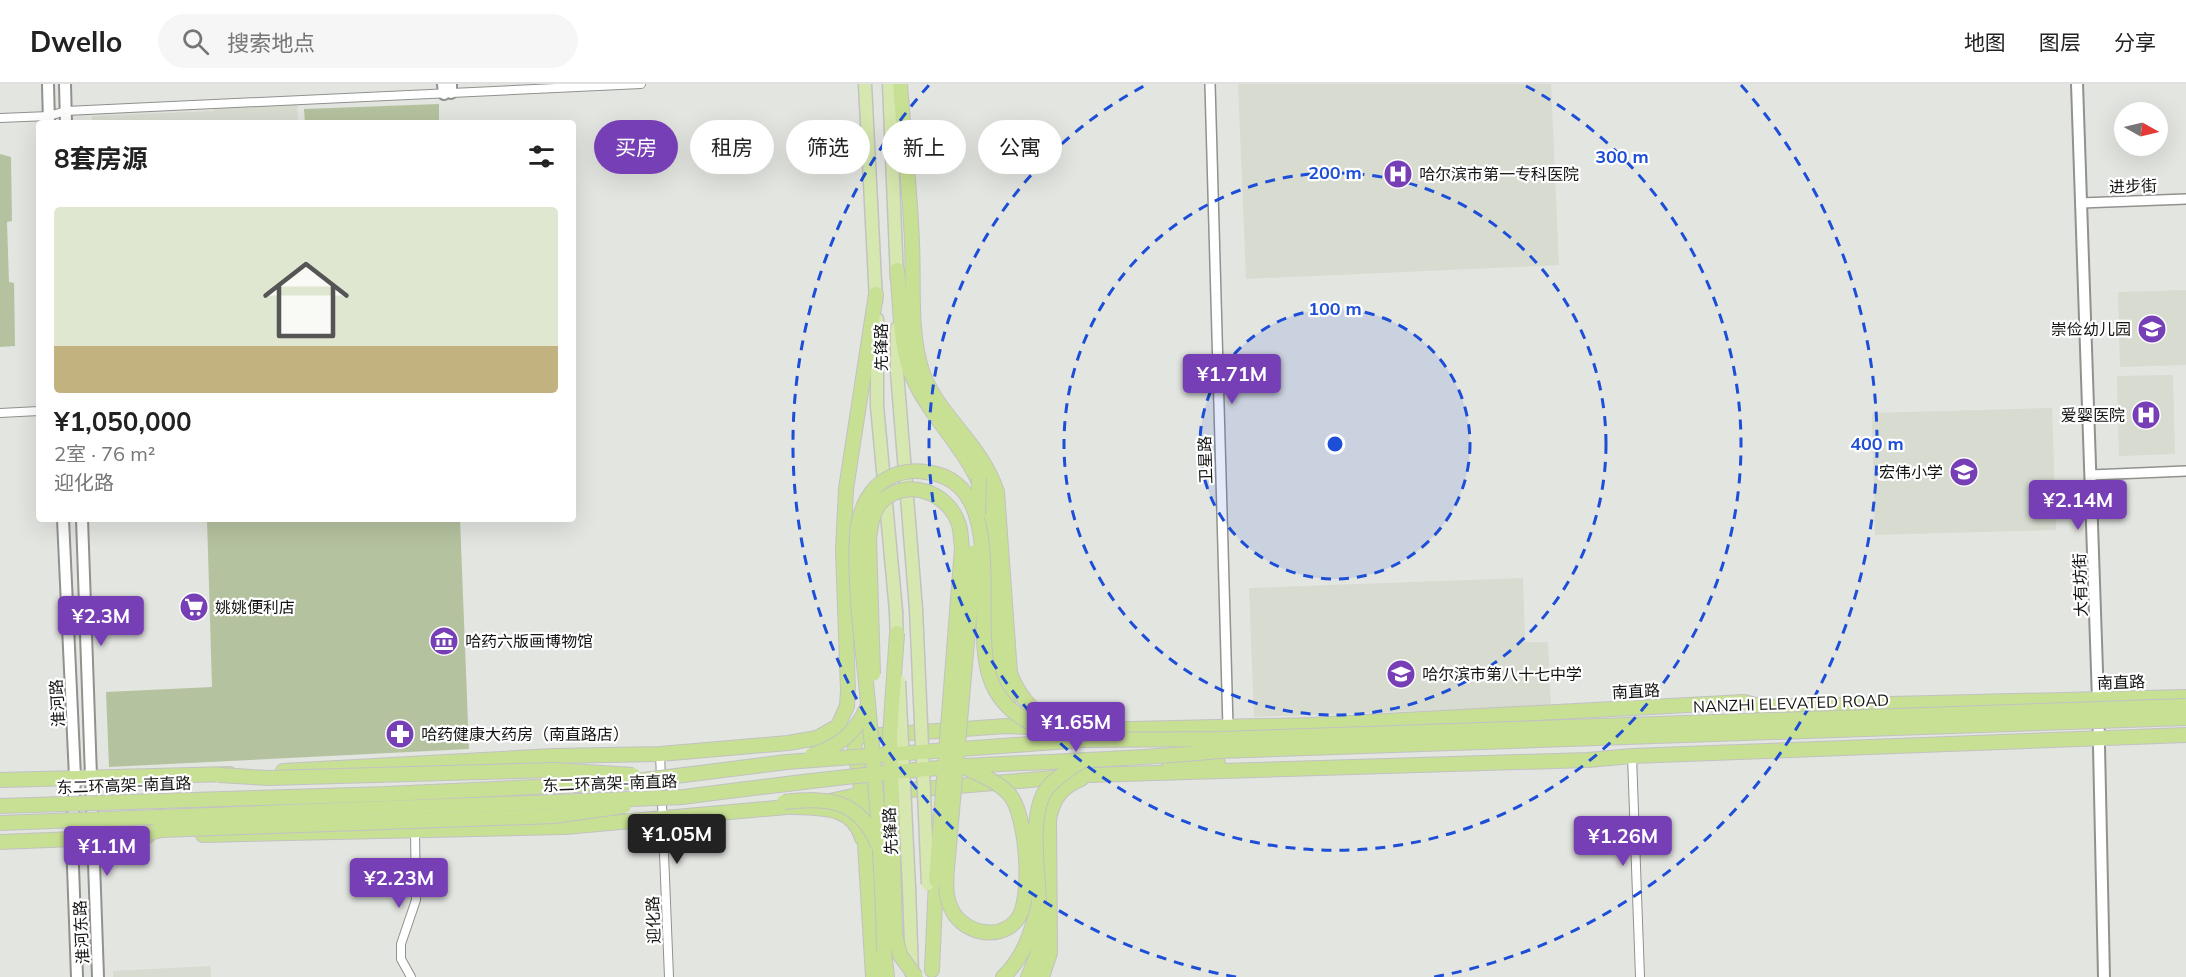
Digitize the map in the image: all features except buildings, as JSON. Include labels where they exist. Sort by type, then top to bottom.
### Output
[{"type":"highway","points":[[900,84],[908,161],[919,360],[933,394],[980,453],[991,472],[997,492],[1010,673],[1017,690],[1030,707],[1041,716],[1085,735]]},
{"type":"highway","points":[[897,270],[904,340],[912,376],[979,478],[987,506],[999,658],[1009,707]]},
{"type":"highway","points":[[0,780],[219,775],[553,756],[660,754],[788,743],[817,738],[838,726],[847,705],[849,681],[843,550],[846,489],[876,294]]},
{"type":"highway","points":[[887,977],[884,951],[883,857],[861,633],[856,547],[860,511],[867,498],[887,478],[914,470],[930,472],[946,477],[969,498],[980,527],[987,666],[992,682],[1009,707],[1031,724],[1085,735]]},
{"type":"highway","points":[[963,766],[990,779],[1010,794],[1023,824],[1024,907],[1016,922],[996,932],[978,931],[962,923],[951,909],[946,887],[979,478]]},
{"type":"highway","points":[[788,762],[830,749],[849,736],[859,724],[871,698],[873,669],[869,538],[875,511],[881,502],[901,491],[927,491],[937,495],[948,505],[959,525],[962,548],[932,882],[932,974]]},
{"type":"highway","points":[[897,633],[890,735],[895,935],[900,955],[916,977]]},
{"type":"highway","name":"南直路","points":[[1085,735],[1744,702],[1764,707],[2186,696]]},
{"type":"highway","points":[[1143,738],[1182,730],[1726,710],[1744,702]]},
{"type":"highway","name":"NANZHI ELEVATED ROAD","points":[[1219,745],[2186,706]]},
{"type":"highway","name":"NANZHI ELEVATED ROAD","points":[[1219,745],[2186,718]]},
{"type":"highway","points":[[838,726],[853,737],[1006,726],[1085,735]]},
{"type":"highway","name":"东二环高架-南直路","points":[[0,806],[387,794],[620,783],[788,762],[1085,735],[1219,745]]},
{"type":"highway","points":[[789,804],[862,794],[1089,775],[1588,760],[1632,756],[2186,735]]},
{"type":"highway","points":[[853,737],[862,794],[873,977]]},
{"type":"highway","name":"东二环高架-南直路","points":[[0,823],[683,797],[791,783],[963,766],[1148,758],[1219,745]]},
{"type":"highway","points":[[1148,758],[1220,764],[1560,754],[1588,760]]},
{"type":"highway","points":[[1028,977],[1038,953],[1036,825],[1039,807],[1048,787],[1083,760]]},
{"type":"highway","points":[[219,775],[268,777],[554,770],[678,777]]},
{"type":"highway","points":[[1042,977],[1050,953],[1049,819],[1053,802],[1071,783],[1089,775]]},
{"type":"highway","points":[[136,836],[161,830],[554,816],[683,797]]},
{"type":"highway","points":[[0,842],[136,836],[415,832],[565,827],[670,817],[722,808],[823,800],[849,808],[867,824],[883,857]]},
{"type":"highway","points":[[789,804],[828,808],[850,818],[859,826],[866,850]]},
{"type":"highway","points":[[1003,977],[1015,965],[1025,949],[1039,902]]},
{"type":"main road","points":[[48,84],[49,119]]},
{"type":"main road","points":[[65,84],[66,120]]},
{"type":"main road","name":"先锋路","points":[[865,84],[876,294],[877,406],[896,611],[912,977]]},
{"type":"main road","name":"先锋路","points":[[889,84],[897,270],[897,372],[911,517],[932,882]]},
{"type":"main road","name":"大有坊街","points":[[2077,84],[2098,700],[2104,977]]},
{"type":"main road","name":"淮河路","points":[[63,522],[75,777]]},
{"type":"main road","name":"淮河路","points":[[82,522],[92,777]]},
{"type":"main road","name":"淮河东路","points":[[75,777],[72,839],[77,977]]},
{"type":"main road","name":"淮河东路","points":[[92,777],[92,839],[98,977]]},
{"type":"street","points":[[0,118],[49,119],[66,111],[447,89],[640,84]]},
{"type":"street","name":"卫星路","points":[[1210,84],[1228,727]]},
{"type":"street","name":"进步街","points":[[2081,203],[2186,199]]},
{"type":"street","points":[[0,413],[36,411]]},
{"type":"street","points":[[2091,475],[2186,471]]},
{"type":"street","points":[[1085,735],[1089,775]]},
{"type":"street","name":"迎化路","points":[[660,754],[670,817],[669,977]]},
{"type":"street","points":[[1632,756],[1640,977]]},
{"type":"street","points":[[411,977],[402,959],[401,944],[416,900],[415,832]]},
{"type":"shaded area","name":"哈尔滨市第一专科医院","points":[[1238,84],[1551,84],[1559,265],[1246,279]]},
{"type":"shaded area","points":[[297,102],[298,120],[93,120],[92,116],[214,111],[215,105]]},
{"type":"shaded area","name":"崇俭幼儿园","points":[[2186,290],[2186,365],[2120,367],[2118,292]]},
{"type":"shaded area","name":"爱婴医院","points":[[2173,375],[2175,454],[2119,456],[2117,376]]},
{"type":"shaded area","name":"宏伟小学","points":[[2052,408],[2056,530],[1875,535],[1872,413]]},
{"type":"shaded area","name":"哈尔滨市第八十七中学","points":[[1523,578],[1525,642],[1548,642],[1551,706],[1254,717],[1249,588]]},
{"type":"shaded area","points":[[210,966],[211,977],[113,977],[113,971]]},
{"type":"green space","points":[[439,104],[439,120],[305,120],[304,109]]},
{"type":"green space","points":[[0,154],[11,157],[12,221],[7,222],[9,282],[14,283],[15,346],[0,347]]},
{"type":"green space","points":[[207,522],[460,522],[469,749],[109,767],[106,692],[212,687]]},
{"type":"place","name":"哈尔滨市第一专科医院","points":[[1398,174]]},
{"type":"place","name":"崇俭幼儿园","points":[[2152,329]]},
{"type":"place","name":"爱婴医院","points":[[2146,415]]},
{"type":"place","name":"宏伟小学","points":[[1964,472]]},
{"type":"place","name":"姚姚便利店","points":[[194,607]]},
{"type":"place","name":"哈药六版画博物馆","points":[[444,641]]},
{"type":"place","name":"哈尔滨市第八十七中学","points":[[1401,674]]},
{"type":"place","name":"哈药健康大药房（南直路店）","points":[[400,734]]}]
